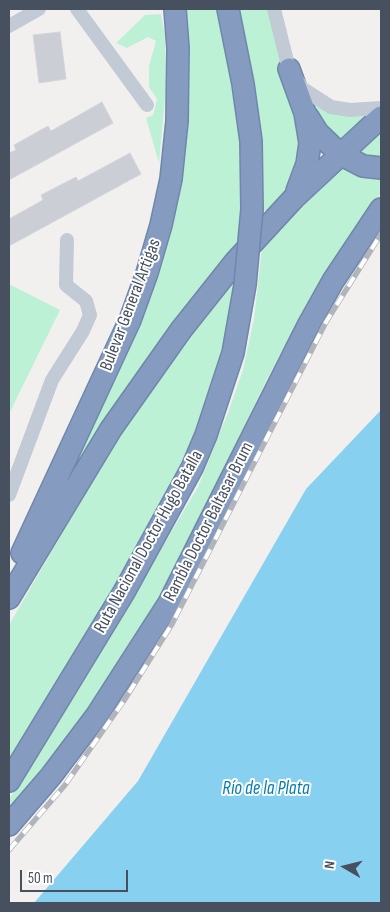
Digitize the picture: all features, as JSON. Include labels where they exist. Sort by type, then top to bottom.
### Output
[{"type":"highway","name":"Bulevar General Artigas","points":[[9,582],[130,320],[147,274],[171,179],[177,121],[178,48],[175,9]]},
{"type":"highway","name":"Ruta Nacional Doctor Hugo Batalla","points":[[9,781],[119,601],[192,468],[223,386],[232,353],[245,285],[252,209],[250,141],[243,84],[228,9]]},
{"type":"highway","points":[[289,69],[305,113],[318,133],[340,154],[363,166],[381,168]]},
{"type":"highway","points":[[294,198],[303,178],[309,153],[305,113]]},
{"type":"highway","points":[[9,598],[77,483],[145,378],[217,284],[294,198],[381,117]]},
{"type":"highway","name":"Rambla Doctor Baltasar Brum","points":[[10,825],[51,776],[97,715],[169,603],[309,324],[333,281],[381,209]]},
{"type":"street","points":[[9,26],[39,9]]},
{"type":"street","points":[[76,9],[147,105]]},
{"type":"street","points":[[274,9],[289,69],[302,89],[331,107],[350,110],[381,108]]},
{"type":"street","points":[[9,495],[52,380],[83,331],[90,314],[86,301],[66,286],[67,240]]},
{"type":"green space","points":[[184,9],[219,9],[236,97],[242,157],[242,222],[238,241],[158,344],[108,415],[22,562],[145,307]]},
{"type":"green space","points":[[239,9],[268,9],[303,141],[290,187],[279,201],[266,212],[262,209],[257,109]]},
{"type":"green space","points":[[161,14],[165,36],[166,88],[159,163],[146,118],[153,115],[157,99],[149,87],[149,66],[156,41],[148,37],[127,48],[116,43],[145,15]]},
{"type":"green space","points":[[316,105],[335,114],[366,117],[342,140],[335,140],[312,106]]},
{"type":"green space","points":[[381,129],[381,159],[359,154],[358,149]]},
{"type":"green space","points":[[341,165],[381,172],[381,193],[330,267],[299,319],[267,379],[177,567],[150,614],[81,720],[9,811],[9,799],[46,742],[198,487],[243,370],[254,319],[262,248]]},
{"type":"green space","points":[[233,279],[237,279],[223,355],[205,413],[176,478],[143,540],[9,766],[9,625],[134,409]]},
{"type":"green space","points":[[9,284],[60,310],[9,414]]},
{"type":"water","name":"Río de la Plata","points":[[381,410],[381,903],[34,903],[138,781],[306,489]]},
{"type":"building","points":[[60,32],[66,79],[39,83],[33,35]]},
{"type":"building","points":[[102,102],[113,123],[9,180],[9,153],[16,150],[14,145],[48,126],[51,131]]},
{"type":"building","points":[[130,153],[141,174],[9,246],[9,219],[43,200],[41,195],[76,177],[78,181]]},
{"type":"railway","points":[[9,850],[65,785],[125,699],[172,624],[326,322],[381,234]]}]
